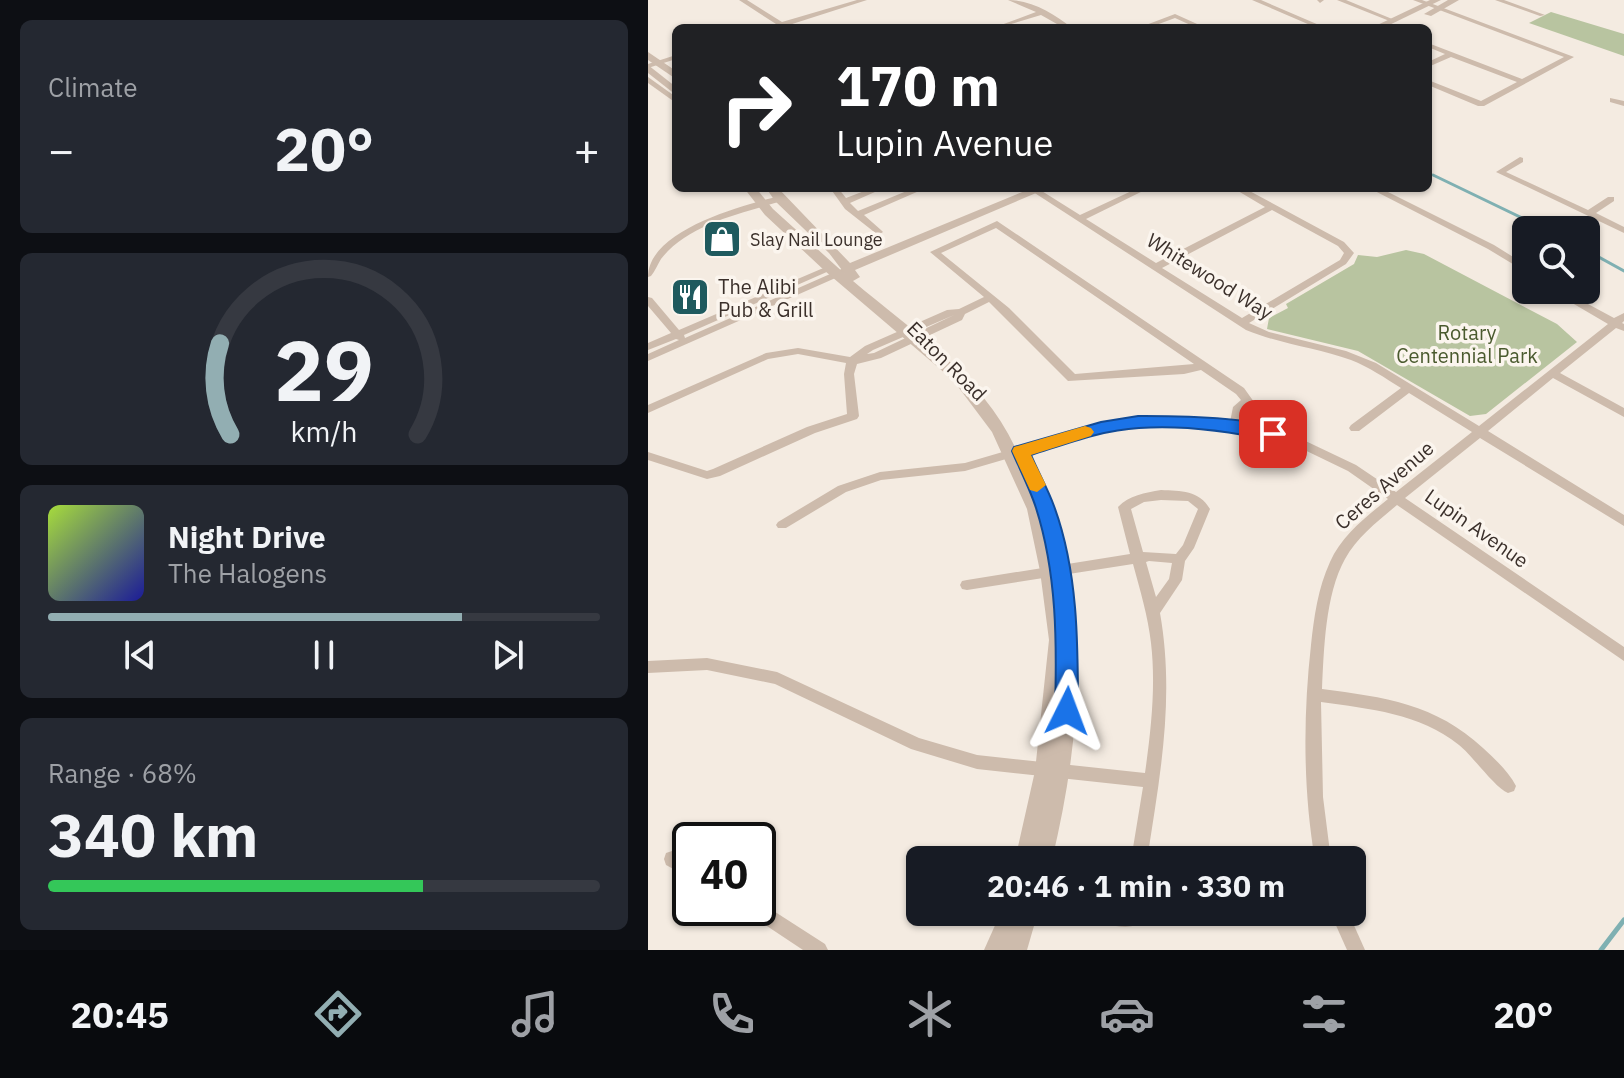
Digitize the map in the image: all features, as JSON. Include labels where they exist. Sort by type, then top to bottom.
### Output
[{"type":"street","points":[[742,0],[780,24]]},
{"type":"street","points":[[789,24],[864,0]]},
{"type":"street","points":[[1011,0],[1043,12],[1062,24]]},
{"type":"street","points":[[1255,0],[1313,24]]},
{"type":"street","points":[[1340,0],[1396,24],[1435,4],[1455,0]]},
{"type":"street","points":[[1416,0],[1435,4],[1570,57],[1481,104],[1432,84]]},
{"type":"street","points":[[1498,0],[1542,15]]},
{"type":"street","points":[[1009,24],[1043,12]]},
{"type":"street","points":[[1152,24],[1175,16],[1194,24]]},
{"type":"street","points":[[1432,47],[1523,82]]},
{"type":"street","points":[[1432,63],[1451,54]]},
{"type":"street","points":[[648,55],[652,66],[672,88]]},
{"type":"street","points":[[652,66],[672,58]]},
{"type":"street","points":[[652,66],[672,74]]},
{"type":"street","points":[[648,79],[672,98]]},
{"type":"street","points":[[1613,100],[1624,104]]},
{"type":"street","points":[[1520,160],[1500,172],[1624,230]]},
{"type":"street","points":[[753,192],[763,204],[914,333],[958,377],[1015,453],[1045,508],[1069,670],[1043,846]]},
{"type":"street","points":[[837,192],[857,215],[878,232]]},
{"type":"street","points":[[844,202],[870,192]]},
{"type":"street","points":[[857,215],[912,192]]},
{"type":"street","points":[[648,358],[682,338],[1006,192]]},
{"type":"street","points":[[839,269],[1029,192]]},
{"type":"street","name":"Whitewood Way","points":[[1040,192],[1241,323],[1274,338],[1358,359],[1624,521]]},
{"type":"street","points":[[1080,219],[1137,192]]},
{"type":"street","points":[[1241,323],[1343,262],[1349,253],[1341,244],[1244,192]]},
{"type":"street","points":[[1381,192],[1512,260]]},
{"type":"street","points":[[648,274],[652,259],[688,233],[763,204],[775,193],[833,250],[839,269]]},
{"type":"street","points":[[1590,213],[1611,199]]},
{"type":"street","points":[[1156,267],[1271,207]]},
{"type":"street","points":[[1202,366],[1072,378],[990,298],[935,252],[997,224],[1240,391],[1253,409],[1251,428]]},
{"type":"street","points":[[648,456],[707,475],[811,430],[853,416],[849,374],[852,361],[869,348],[958,318],[961,312],[990,298]]},
{"type":"street","points":[[648,300],[682,338]]},
{"type":"street","points":[[1583,304],[1621,323]]},
{"type":"street","name":"Ceres Avenue","points":[[1321,846],[1316,804],[1316,695],[1322,607],[1335,564],[1362,528],[1397,498],[1552,373],[1621,323]]},
{"type":"street","points":[[648,347],[682,338]]},
{"type":"street","points":[[648,409],[766,356],[798,351],[852,361]]},
{"type":"street","points":[[1552,373],[1624,413]]},
{"type":"street","points":[[1355,428],[1409,388]]},
{"type":"street","points":[[1235,426],[1239,407],[1247,401]]},
{"type":"street","name":"Lupin Avenue","points":[[782,525],[860,481],[965,467],[1101,428],[1181,420],[1251,428],[1322,452],[1397,498],[1624,655]]},
{"type":"street","points":[[1141,846],[1151,781],[1161,647],[1124,507],[1142,498],[1161,495],[1191,497],[1200,501],[1204,509],[1188,548],[1179,559],[1175,580],[1153,612]]},
{"type":"street","points":[[967,585],[1137,558],[1179,559]]},
{"type":"street","points":[[648,667],[707,664],[777,678],[916,744],[977,762],[1151,781]]},
{"type":"street","points":[[1316,695],[1397,707],[1426,715],[1471,744],[1508,786]]},
{"type":"street","points":[[1030,846],[1052,772]]},
{"type":"street","points":[[776,922],[819,950]]},
{"type":"street","points":[[996,950],[1006,926]]},
{"type":"street","points":[[1015,950],[1023,926]]},
{"type":"street","points":[[1345,926],[1356,950]]},
{"type":"green space","points":[[1551,12],[1624,34],[1624,56],[1529,23]]},
{"type":"green space","name":"Rotary Centennial Park","points":[[1406,250],[1424,254],[1512,300],[1512,304],[1519,304],[1557,324],[1577,342],[1486,414],[1470,416],[1358,351],[1267,329],[1269,318],[1288,308],[1286,304],[1354,264],[1358,255],[1377,257]]},
{"type":"waterway","points":[[1433,175],[1518,216]]},
{"type":"waterway","points":[[1600,258],[1624,271]]},
{"type":"waterway","points":[[1601,950],[1624,920]]},
{"type":"slow traffic","points":[[1037,485],[1020,451],[1085,432]]},
{"type":"place","name":"Slay Nail Lounge","points":[[722,239]]},
{"type":"place","name":"The Alibi Pub & Grill","points":[[690,297]]},
{"type":"route","points":[[1067,711],[1068,634],[1059,569],[1045,508],[1020,451],[1101,428],[1138,422],[1181,420],[1218,423],[1273,434]]}]
